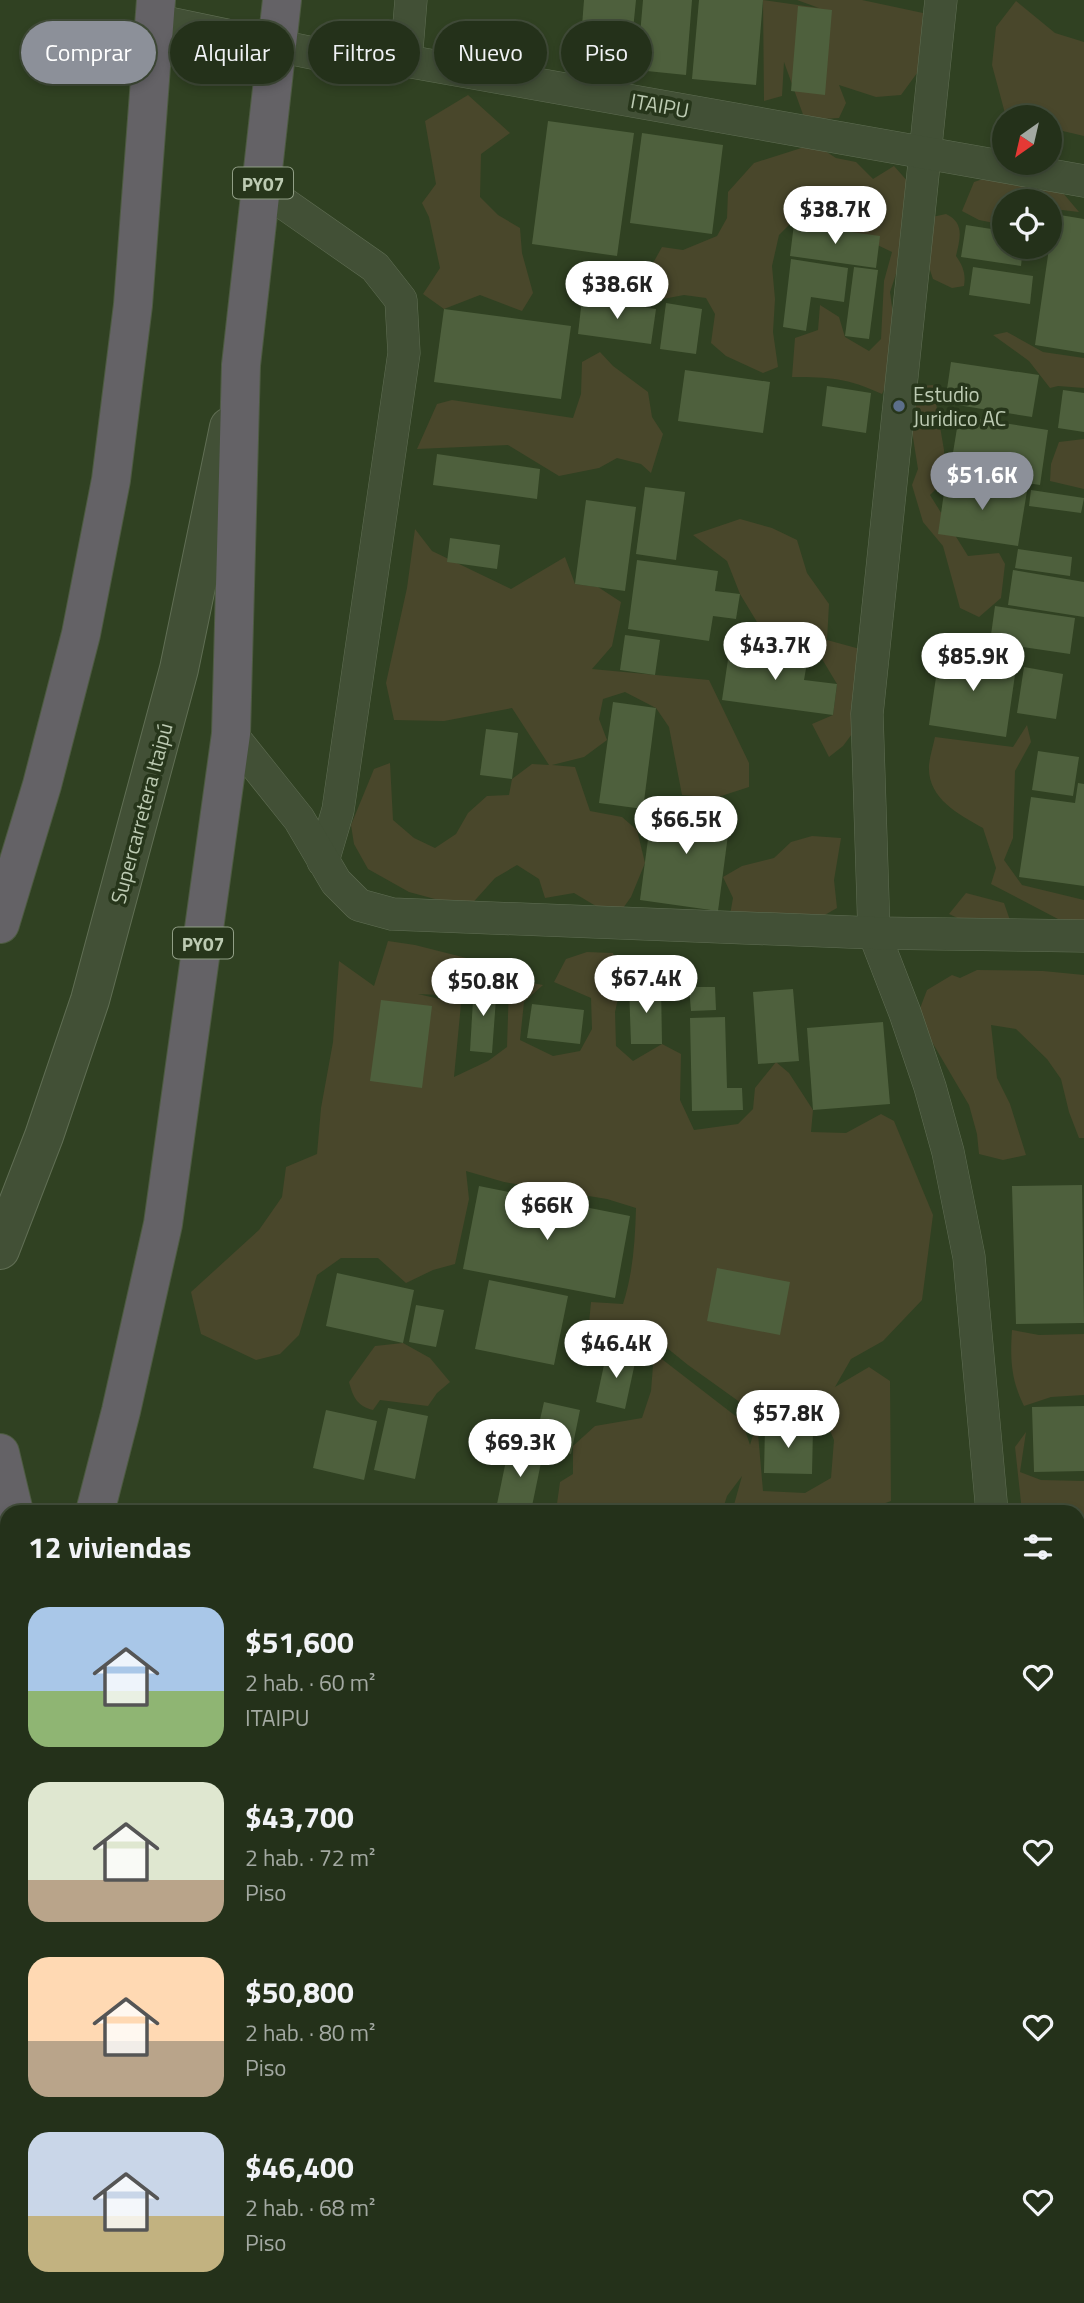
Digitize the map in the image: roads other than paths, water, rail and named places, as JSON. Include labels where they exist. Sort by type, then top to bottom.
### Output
[{"type":"highway","name":"PY07","points":[[281,21],[282,0]]},
{"type":"highway","points":[[0,924],[42,785],[81,634],[110,480],[133,305],[155,10]]},
{"type":"highway","name":"PY07","points":[[97,1505],[163,1224],[231,734],[241,365],[274,84]]},
{"type":"highway","points":[[0,1453],[12,1505]]},
{"type":"street","points":[[409,21],[411,0]]},
{"type":"street","points":[[941,0],[867,714],[874,933],[905,1013],[948,1152],[969,1257],[991,1505]]},
{"type":"street","name":"ITAIPU","points":[[155,10],[194,21]]},
{"type":"street","name":"ITAIPU","points":[[536,84],[1084,181]]},
{"type":"street","points":[[262,188],[375,267],[401,300],[404,353],[338,810],[323,861]]},
{"type":"street","name":"Supercarretera Itaipú","points":[[0,1250],[44,1136],[94,987],[179,669],[241,365]]},
{"type":"street","points":[[231,734],[299,819],[336,882],[359,905],[392,914],[874,933],[1084,936]]},
{"type":"place","name":"Estudio Juridico AC","points":[[899,406]]}]
